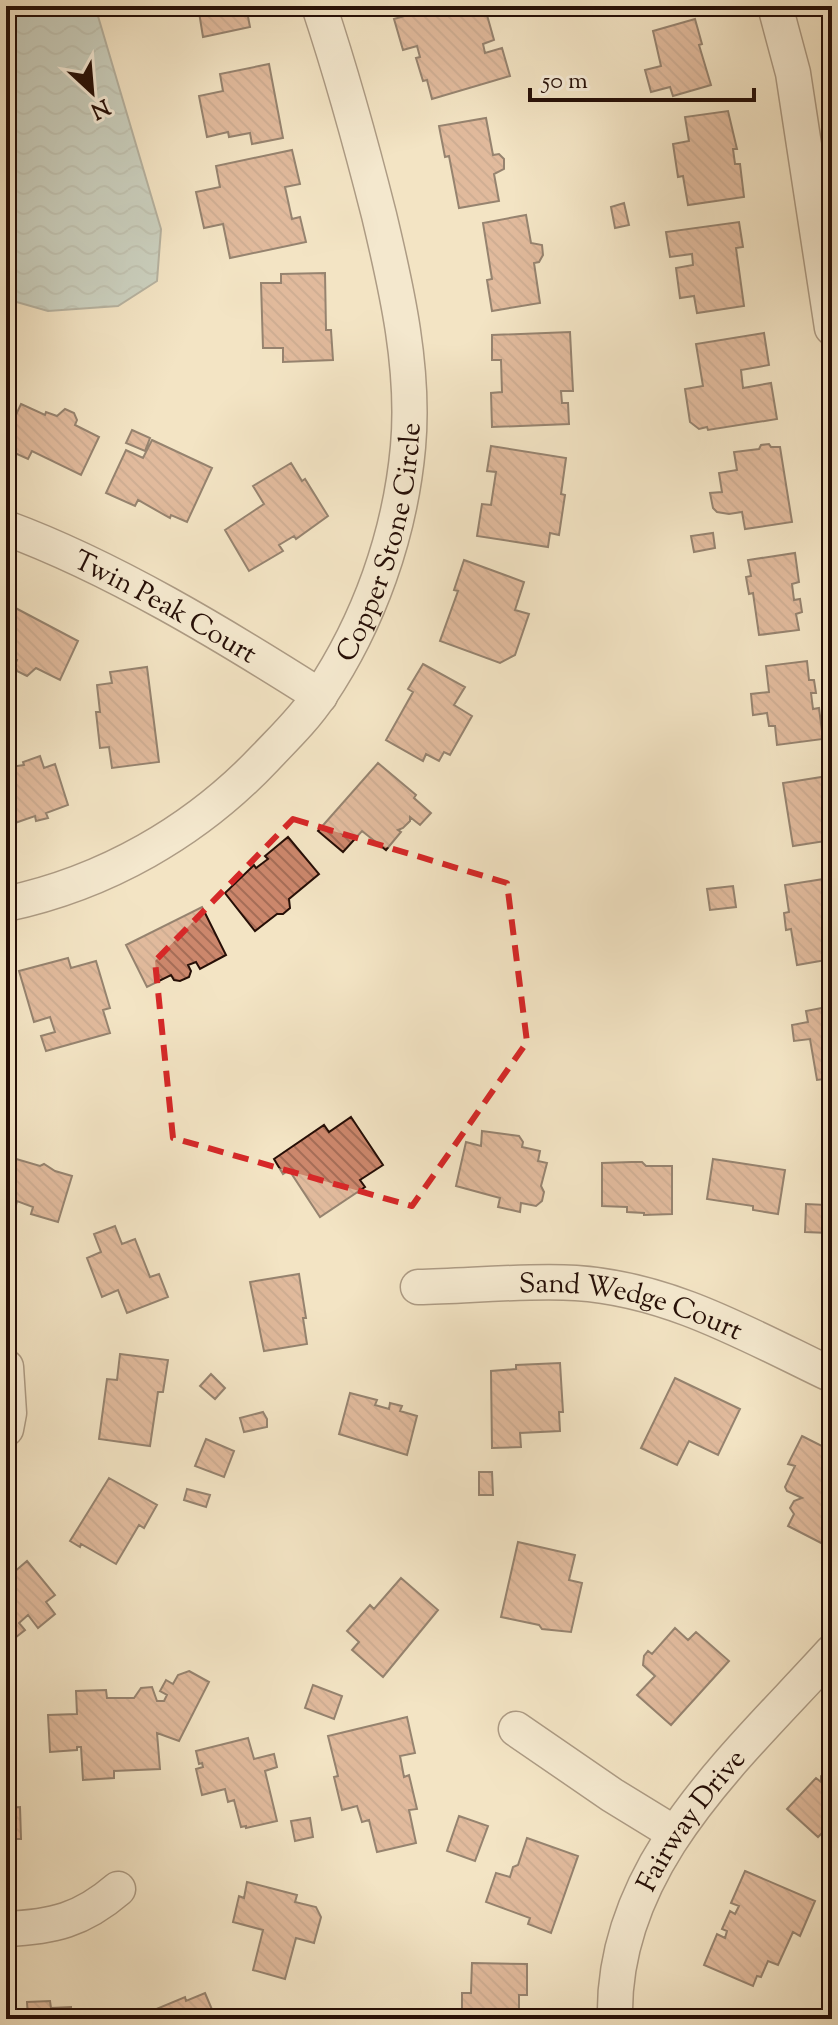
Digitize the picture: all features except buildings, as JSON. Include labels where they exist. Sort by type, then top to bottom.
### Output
[{"type":"street","name":"Copper Stone Circle","points":[[6,904],[90,879],[129,860],[187,826],[243,781],[297,725],[320,696],[361,626],[379,578],[402,494],[409,444],[408,378],[391,266],[342,77],[319,6]]},
{"type":"street","points":[[775,6],[793,73],[832,328]]},
{"type":"street","name":"Twin Peak Court","points":[[6,528],[109,574],[264,660],[320,696]]},
{"type":"street","name":"Sand Wedge Court","points":[[418,1287],[577,1283],[651,1295],[699,1311],[832,1375]]},
{"type":"street","points":[[6,1367],[9,1413],[6,1429]]},
{"type":"street","name":"Fairway Drive","points":[[615,2019],[628,1926],[645,1883],[674,1833],[711,1786],[832,1652]]},
{"type":"street","points":[[516,1729],[674,1833]]},
{"type":"street","points":[[6,1929],[68,1921],[118,1889]]},
{"type":"highlighted area","points":[[293,819],[507,883],[527,1042],[412,1206],[173,1138],[155,961]]},
{"type":"water","points":[[6,6],[95,6],[161,229],[157,281],[118,306],[48,311],[6,299]]}]
